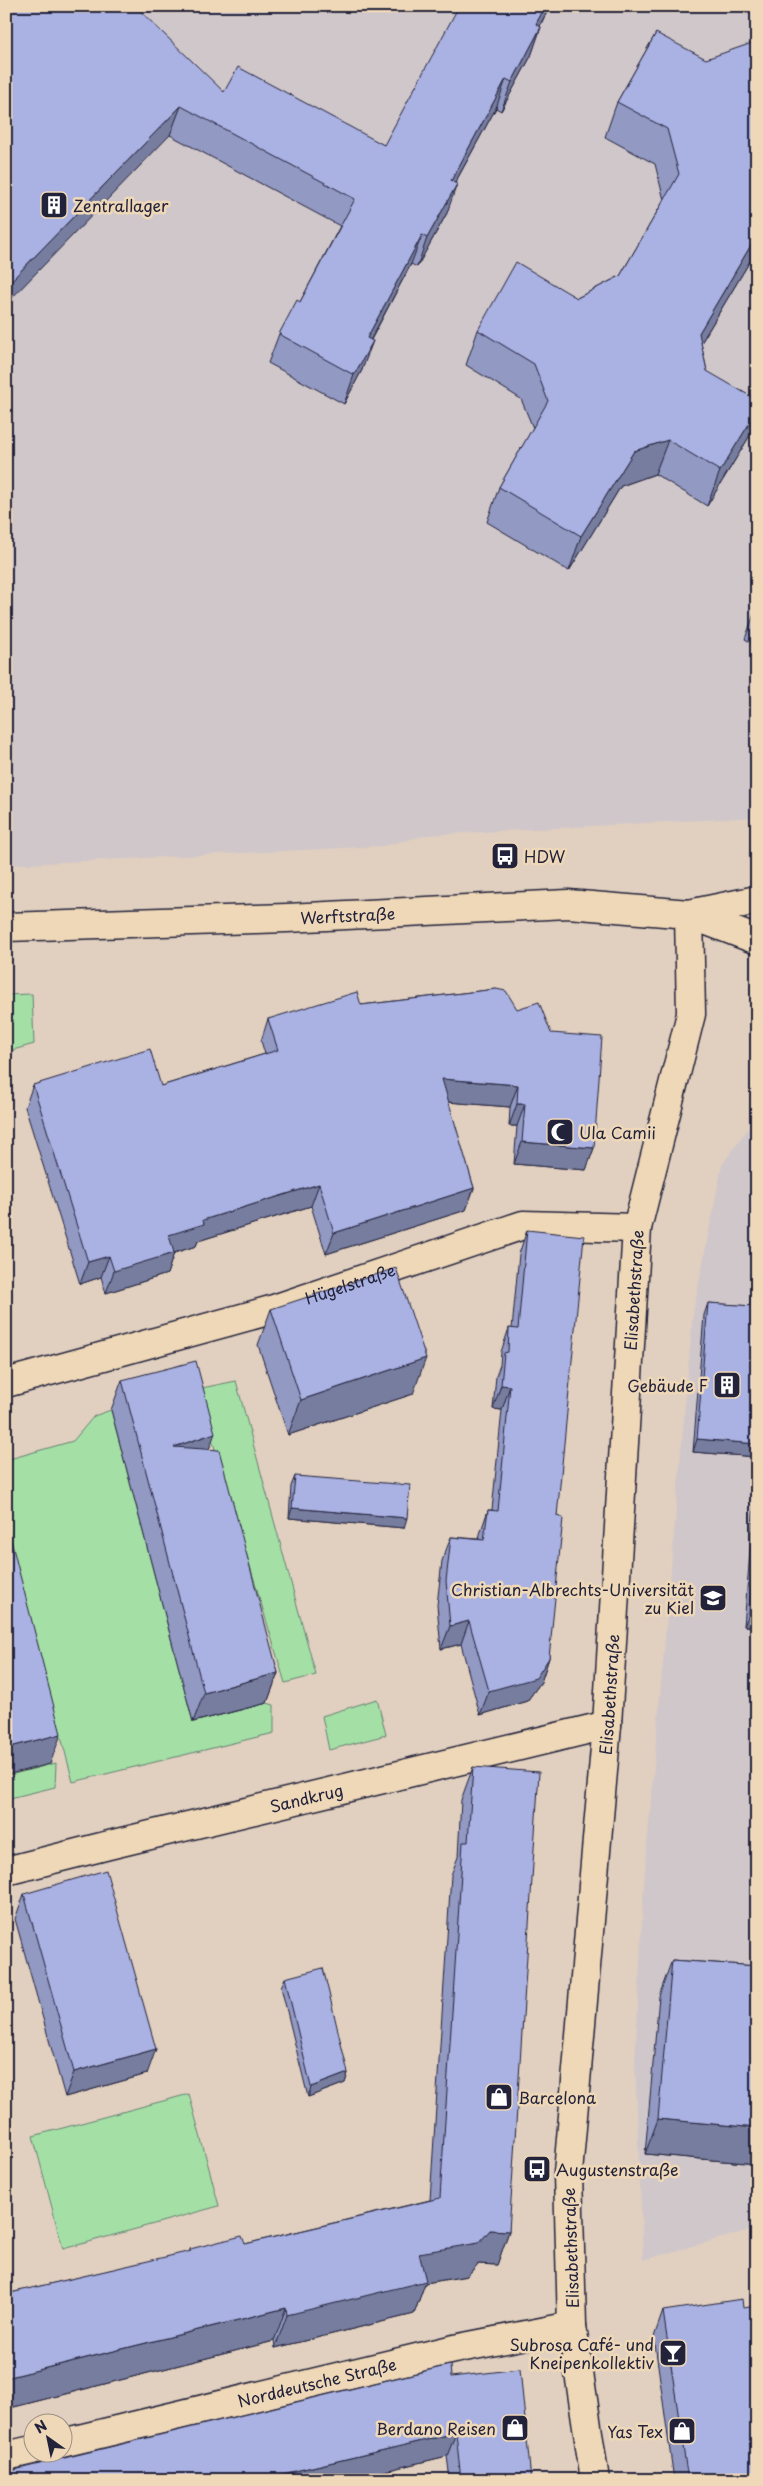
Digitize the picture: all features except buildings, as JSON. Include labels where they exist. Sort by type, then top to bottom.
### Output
[{"type":"street","name":"Werftstraße","points":[[689,914],[757,900]]},
{"type":"street","name":"Werftstraße","points":[[6,927],[287,918],[568,904],[689,914],[757,940]]},
{"type":"street","name":"Elisabethstraße","points":[[595,2480],[572,2326],[568,2173],[607,1725],[637,1228],[691,1014],[689,914]]},
{"type":"street","name":"Hügelstraße","points":[[6,1382],[271,1310],[523,1225],[637,1228]]},
{"type":"street","name":"Sandkrug","points":[[6,1872],[109,1844],[607,1725]]},
{"type":"street","name":"Norddeutsche Straße","points":[[72,2441],[454,2349],[572,2326]]},
{"type":"street","points":[[6,2456],[22,2452]]},
{"type":"shaded area","points":[[6,6],[757,6],[757,817],[427,835],[383,846],[6,865]]},
{"type":"shaded area","name":"Christian-Albrechts-Universität zu Kiel","points":[[757,1116],[757,2228],[643,2260],[635,2063],[644,1882],[693,1313],[722,1165]]},
{"type":"green space","points":[[32,994],[34,1044],[6,1052],[6,995]]},
{"type":"green space","points":[[236,1381],[316,1675],[285,1683],[197,1389]]},
{"type":"green space","points":[[111,1410],[193,1722],[267,1703],[274,1705],[274,1733],[73,1782],[6,1528],[6,1460],[73,1441],[94,1416]]},
{"type":"green space","points":[[377,1699],[386,1735],[329,1750],[322,1716]]},
{"type":"green space","points":[[56,1763],[55,1787],[6,1799],[6,1776]]},
{"type":"green space","points":[[189,2094],[219,2206],[63,2249],[33,2136]]},
{"type":"place","name":"Zentrallager","points":[[54,205]]},
{"type":"place","name":"HDW","points":[[505,856]]},
{"type":"place","name":"Ula Camii","points":[[560,1132]]},
{"type":"place","name":"Gebäude F","points":[[727,1385]]},
{"type":"place","name":"Christian-Albrechts-Universität zu Kiel","points":[[713,1598]]},
{"type":"place","name":"Barcelona","points":[[499,2097]]},
{"type":"place","name":"Augustenstraße","points":[[537,2169]]},
{"type":"place","name":"Subrosa Café- und Kneipenkollektiv","points":[[673,2353]]},
{"type":"place","name":"Berdano Reisen","points":[[515,2428]]},
{"type":"place","name":"Yas Tex","points":[[682,2431]]}]
